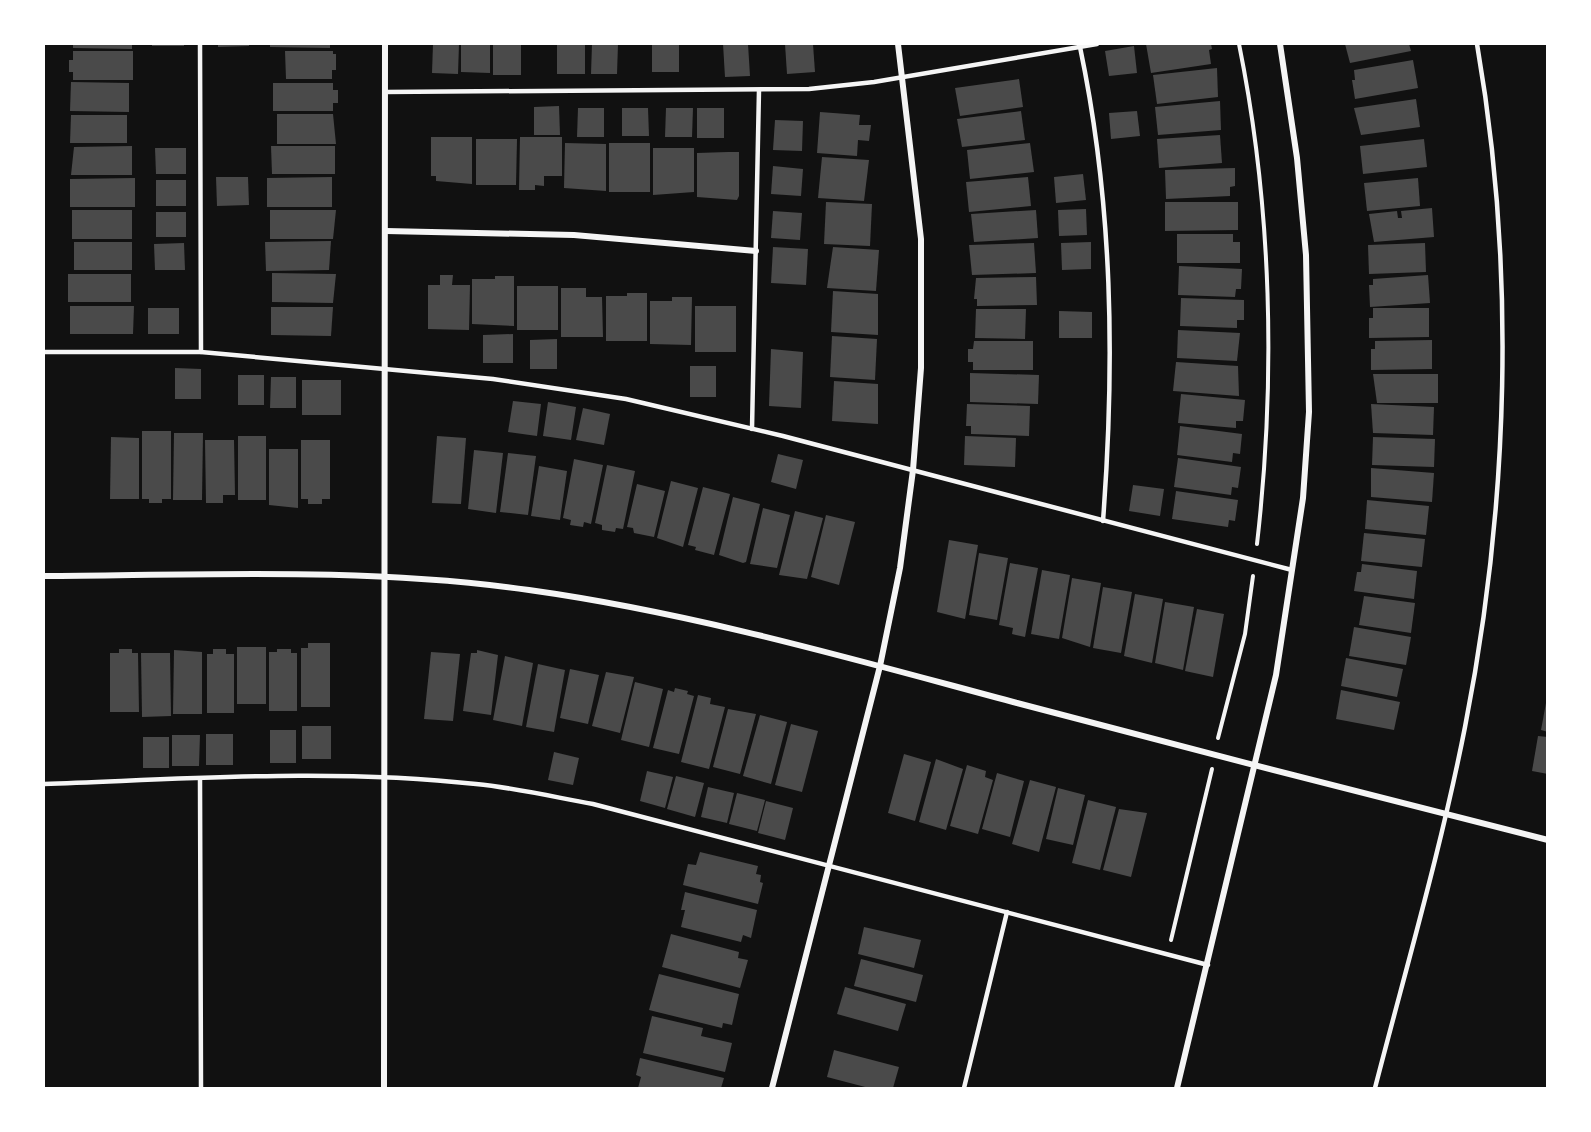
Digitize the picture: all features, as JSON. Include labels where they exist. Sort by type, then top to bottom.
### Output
[{"type":"street","points":[[384,1089],[385,44]]},
{"type":"street","points":[[772,1089],[827,866],[880,666],[900,568],[913,470],[921,368],[921,239],[898,44]]},
{"type":"street","points":[[1176,1089],[1208,965],[1276,675],[1303,498],[1309,412],[1309,332],[1297,158],[1280,44]]},
{"type":"street","points":[[386,231],[574,235],[756,251]]},
{"type":"street","points":[[44,576],[316,574],[384,576],[530,590],[635,609],[880,666],[1254,766],[1548,840]]},
{"type":"lane","points":[[200,44],[201,352]]},
{"type":"lane","points":[[385,92],[809,89],[903,77],[1097,44]]},
{"type":"lane","points":[[1375,1089],[1446,814],[1466,725],[1485,603],[1499,454],[1503,342],[1497,202],[1477,44]]},
{"type":"lane","points":[[1080,47],[1100,165],[1109,276],[1110,427],[1103,521]]},
{"type":"lane","points":[[752,429],[759,90]]},
{"type":"lane","points":[[44,352],[201,352],[555,387],[647,404],[752,429],[1292,570]]},
{"type":"lane","points":[[44,784],[384,778],[478,784],[530,792],[593,804],[1208,965]]},
{"type":"lane","points":[[200,780],[201,1089]]},
{"type":"lane","points":[[964,1089],[1007,912]]},
{"type":"path","points":[[1168,954],[1214,755],[1245,634],[1264,487],[1269,361],[1264,241],[1253,111],[1239,44]]},
{"type":"building","points":[[73,44],[132,44],[132,49],[73,48]]},
{"type":"building","points":[[152,44],[184,44],[184,46],[152,46]]},
{"type":"building","points":[[218,44],[249,44],[249,46],[218,47]]},
{"type":"building","points":[[270,44],[330,44],[330,48],[270,47]]},
{"type":"building","points":[[433,44],[459,44],[458,74],[432,73]]},
{"type":"building","points":[[461,44],[490,44],[490,73],[461,72]]},
{"type":"building","points":[[493,44],[521,44],[521,75],[493,75]]},
{"type":"building","points":[[557,44],[585,44],[585,74],[557,74]]},
{"type":"building","points":[[592,44],[618,44],[617,74],[591,74]]},
{"type":"building","points":[[652,44],[679,44],[679,72],[652,72]]},
{"type":"building","points":[[723,44],[748,44],[750,76],[725,77]]},
{"type":"building","points":[[785,44],[813,44],[815,72],[787,74]]},
{"type":"building","points":[[1146,44],[1211,44],[1212,49],[1209,50],[1211,64],[1151,73]]},
{"type":"building","points":[[1345,44],[1409,44],[1411,51],[1350,63]]},
{"type":"building","points":[[1134,46],[1137,73],[1109,76],[1105,51]]},
{"type":"building","points":[[73,51],[133,51],[133,80],[73,80],[73,72],[69,72],[69,60],[73,60]]},
{"type":"building","points":[[285,51],[333,51],[333,54],[336,54],[336,70],[332,70],[332,79],[286,79]]},
{"type":"building","points":[[1413,60],[1418,88],[1355,99],[1352,80],[1355,80],[1354,70]]},
{"type":"building","points":[[1217,68],[1218,97],[1157,104],[1153,75]]},
{"type":"building","points":[[1019,79],[1023,107],[960,116],[955,88]]},
{"type":"building","points":[[71,82],[129,83],[129,112],[70,111]]},
{"type":"building","points":[[273,83],[333,83],[333,90],[338,90],[338,103],[333,103],[333,111],[273,111]]},
{"type":"building","points":[[1416,99],[1420,127],[1361,135],[1354,108]]},
{"type":"building","points":[[1220,101],[1221,130],[1158,135],[1155,107]]},
{"type":"building","points":[[559,106],[560,135],[534,135],[534,107]]},
{"type":"building","points":[[578,108],[604,108],[604,137],[577,137]]},
{"type":"building","points":[[622,108],[648,108],[649,136],[622,136]]},
{"type":"building","points":[[666,108],[693,108],[692,137],[665,137]]},
{"type":"building","points":[[697,108],[724,108],[724,138],[697,138]]},
{"type":"building","points":[[1021,111],[1025,140],[962,147],[957,119]]},
{"type":"building","points":[[1137,111],[1140,136],[1111,139],[1109,113]]},
{"type":"building","points":[[820,112],[860,115],[859,125],[871,125],[869,141],[858,140],[857,156],[817,153]]},
{"type":"building","points":[[277,114],[333,114],[336,144],[277,144]]},
{"type":"building","points":[[71,115],[127,115],[127,143],[70,143]]},
{"type":"building","points":[[775,120],[803,121],[802,151],[773,150]]},
{"type":"building","points":[[1220,135],[1222,163],[1159,168],[1157,139]]},
{"type":"building","points":[[431,137],[472,137],[472,184],[436,181],[436,176],[431,176]]},
{"type":"building","points":[[520,137],[562,137],[562,176],[544,176],[544,186],[535,185],[535,190],[519,190]]},
{"type":"building","points":[[476,139],[517,139],[516,185],[476,185]]},
{"type":"building","points":[[1424,139],[1427,167],[1363,174],[1360,146]]},
{"type":"building","points":[[565,143],[606,144],[606,191],[564,188]]},
{"type":"building","points":[[609,143],[650,143],[650,192],[609,192]]},
{"type":"building","points":[[1030,143],[1034,172],[970,179],[967,150]]},
{"type":"building","points":[[132,146],[132,175],[71,175],[74,147]]},
{"type":"building","points":[[271,146],[335,146],[335,174],[272,174]]},
{"type":"building","points":[[155,148],[186,148],[186,174],[156,174]]},
{"type":"building","points":[[653,148],[694,148],[694,192],[653,195]]},
{"type":"building","points":[[739,152],[739,196],[737,200],[697,197],[697,153]]},
{"type":"building","points":[[822,157],[869,160],[864,201],[818,198]]},
{"type":"building","points":[[773,166],[803,169],[801,196],[771,194]]},
{"type":"building","points":[[1235,168],[1235,186],[1230,187],[1230,196],[1166,199],[1165,170]]},
{"type":"building","points":[[1083,174],[1086,200],[1056,203],[1054,177]]},
{"type":"building","points":[[216,177],[248,177],[249,205],[217,206]]},
{"type":"building","points":[[332,177],[332,207],[267,207],[267,178]]},
{"type":"building","points":[[1028,177],[1031,206],[969,212],[966,182]]},
{"type":"building","points":[[135,178],[135,207],[70,207],[70,179]]},
{"type":"building","points":[[1418,178],[1420,206],[1367,211],[1364,183]]},
{"type":"building","points":[[156,180],[186,180],[186,206],[156,206]]},
{"type":"building","points":[[826,202],[872,204],[870,246],[824,244]]},
{"type":"building","points":[[1165,202],[1238,202],[1238,230],[1165,231]]},
{"type":"building","points":[[1432,208],[1434,237],[1374,242],[1369,214],[1397,211],[1398,218],[1402,218],[1401,211]]},
{"type":"building","points":[[1086,209],[1087,235],[1059,236],[1058,210]]},
{"type":"building","points":[[72,210],[132,210],[132,239],[72,239]]},
{"type":"building","points":[[270,210],[336,210],[333,239],[270,239]]},
{"type":"building","points":[[1036,210],[1038,238],[974,242],[971,214]]},
{"type":"building","points":[[773,211],[802,213],[800,240],[771,238]]},
{"type":"building","points":[[156,212],[186,212],[186,237],[156,237]]},
{"type":"building","points":[[1177,234],[1233,234],[1233,242],[1240,242],[1240,263],[1177,263]]},
{"type":"building","points":[[331,241],[329,270],[266,271],[265,242]]},
{"type":"building","points":[[74,242],[132,242],[132,270],[74,270]]},
{"type":"building","points":[[1091,242],[1091,269],[1062,270],[1061,243]]},
{"type":"building","points":[[184,243],[185,270],[155,270],[154,244]]},
{"type":"building","points":[[1034,243],[1036,273],[972,275],[969,245]]},
{"type":"building","points":[[1425,243],[1426,272],[1369,274],[1368,245]]},
{"type":"building","points":[[773,247],[808,249],[806,285],[771,283]]},
{"type":"building","points":[[833,247],[879,250],[876,291],[827,288]]},
{"type":"building","points":[[1179,266],[1242,269],[1241,289],[1236,289],[1235,297],[1178,295]]},
{"type":"building","points":[[272,273],[336,274],[333,303],[272,302]]},
{"type":"building","points":[[68,274],[131,274],[131,302],[68,302]]},
{"type":"building","points":[[440,275],[453,275],[452,285],[470,285],[469,330],[428,329],[428,285],[440,285]]},
{"type":"building","points":[[1428,275],[1430,303],[1370,307],[1369,285],[1373,285],[1373,279]]},
{"type":"building","points":[[495,276],[514,276],[514,326],[472,324],[472,279],[495,279]]},
{"type":"building","points":[[1036,277],[1037,305],[977,306],[977,299],[974,299],[976,278]]},
{"type":"building","points":[[517,286],[558,286],[558,330],[517,330]]},
{"type":"building","points":[[561,288],[586,288],[586,297],[602,297],[603,337],[561,337]]},
{"type":"building","points":[[833,291],[878,294],[878,335],[831,332]]},
{"type":"building","points":[[627,293],[647,293],[647,341],[606,341],[606,296],[627,296]]},
{"type":"building","points":[[672,297],[692,297],[691,345],[650,344],[650,301],[672,301]]},
{"type":"building","points":[[1181,298],[1244,300],[1244,320],[1237,320],[1237,328],[1180,326]]},
{"type":"building","points":[[70,306],[134,306],[133,334],[70,334]]},
{"type":"building","points":[[695,306],[736,306],[736,352],[695,352]]},
{"type":"building","points":[[271,307],[333,307],[331,336],[271,335]]},
{"type":"building","points":[[148,308],[179,308],[179,334],[148,334]]},
{"type":"building","points":[[1373,308],[1429,308],[1429,337],[1369,338],[1369,318],[1373,318]]},
{"type":"building","points":[[976,309],[1026,309],[1025,339],[975,338]]},
{"type":"building","points":[[1059,311],[1092,312],[1092,338],[1059,338]]},
{"type":"building","points":[[1178,330],[1240,333],[1237,361],[1177,358]]},
{"type":"building","points":[[513,334],[513,363],[483,363],[483,335]]},
{"type":"building","points":[[832,336],[877,339],[875,380],[830,377]]},
{"type":"building","points":[[557,339],[557,369],[530,369],[530,340]]},
{"type":"building","points":[[1432,340],[1432,369],[1371,370],[1371,349],[1375,349],[1375,341]]},
{"type":"building","points":[[974,341],[1033,341],[1033,370],[973,370],[973,362],[968,362],[968,349],[973,349]]},
{"type":"building","points":[[771,349],[803,352],[801,408],[769,406]]},
{"type":"building","points":[[1176,362],[1238,366],[1239,396],[1173,391]]},
{"type":"building","points":[[690,366],[716,366],[716,397],[690,397]]},
{"type":"building","points":[[175,368],[201,369],[201,399],[175,399]]},
{"type":"building","points":[[970,373],[1039,375],[1038,404],[970,402]]},
{"type":"building","points":[[1373,374],[1438,374],[1438,403],[1377,403]]},
{"type":"building","points":[[238,375],[264,375],[264,405],[238,405]]},
{"type":"building","points":[[271,377],[296,377],[296,408],[270,408]]},
{"type":"building","points":[[302,380],[341,380],[341,415],[302,415]]},
{"type":"building","points":[[834,381],[878,384],[878,424],[832,421]]},
{"type":"building","points":[[1181,394],[1245,400],[1243,421],[1236,421],[1236,428],[1178,423]]},
{"type":"building","points":[[513,401],[541,404],[537,436],[508,432]]},
{"type":"building","points":[[548,402],[576,407],[571,440],[543,436]]},
{"type":"building","points":[[967,404],[1030,406],[1029,436],[971,434],[971,426],[966,426]]},
{"type":"building","points":[[1371,404],[1434,407],[1433,435],[1373,433]]},
{"type":"building","points":[[583,408],[610,414],[604,445],[576,440]]},
{"type":"building","points":[[1180,426],[1242,434],[1240,454],[1233,453],[1232,462],[1177,455]]},
{"type":"building","points":[[142,431],[171,431],[171,499],[162,499],[162,503],[149,503],[149,499],[142,499]]},
{"type":"building","points":[[174,433],[203,433],[202,500],[173,500]]},
{"type":"building","points":[[238,436],[266,436],[266,500],[238,500]]},
{"type":"building","points":[[437,436],[466,438],[461,504],[432,503]]},
{"type":"building","points":[[965,436],[1016,438],[1015,467],[964,465]]},
{"type":"building","points":[[111,437],[139,438],[139,499],[110,499]]},
{"type":"building","points":[[1373,437],[1435,439],[1434,467],[1372,465]]},
{"type":"building","points":[[205,440],[234,440],[235,495],[223,495],[223,503],[206,503]]},
{"type":"building","points":[[301,440],[330,440],[330,499],[322,499],[322,504],[308,504],[308,499],[301,499]]},
{"type":"building","points":[[269,449],[298,449],[298,508],[269,505]]},
{"type":"building","points":[[474,450],[503,453],[496,513],[468,509]]},
{"type":"building","points":[[508,453],[536,456],[528,515],[500,512]]},
{"type":"building","points":[[778,454],[803,460],[796,489],[771,482]]},
{"type":"building","points":[[1178,458],[1241,467],[1238,488],[1232,487],[1231,495],[1174,487]]},
{"type":"building","points":[[574,459],[603,465],[591,524],[584,522],[583,527],[570,525],[571,520],[563,518]]},
{"type":"building","points":[[607,465],[635,471],[623,529],[616,528],[615,532],[602,530],[602,525],[595,523]]},
{"type":"building","points":[[539,466],[567,471],[560,520],[531,516]]},
{"type":"building","points":[[1371,468],[1434,473],[1432,502],[1371,497]]},
{"type":"building","points":[[671,481],[698,488],[683,547],[657,538]]},
{"type":"building","points":[[637,484],[665,491],[654,537],[634,533],[633,528],[627,527]]},
{"type":"building","points":[[1133,485],[1164,489],[1160,516],[1129,511]]},
{"type":"building","points":[[703,487],[730,494],[714,555],[695,550],[696,547],[688,545]]},
{"type":"building","points":[[1176,491],[1238,500],[1235,521],[1229,520],[1228,527],[1172,519]]},
{"type":"building","points":[[733,497],[760,504],[746,562],[743,563],[719,555]]},
{"type":"building","points":[[1367,500],[1429,506],[1426,535],[1365,529]]},
{"type":"building","points":[[763,508],[790,515],[777,568],[750,564]]},
{"type":"building","points":[[795,511],[823,518],[807,579],[779,575]]},
{"type":"building","points":[[826,515],[855,522],[839,585],[811,577]]},
{"type":"building","points":[[1364,533],[1425,539],[1422,567],[1361,561]]},
{"type":"building","points":[[949,540],[978,545],[965,619],[937,612]]},
{"type":"building","points":[[979,553],[1008,558],[997,620],[969,615]]},
{"type":"building","points":[[1010,563],[1038,568],[1025,637],[1012,634],[1013,628],[999,625]]},
{"type":"building","points":[[1362,564],[1417,571],[1414,599],[1354,591],[1357,572],[1361,572]]},
{"type":"building","points":[[1042,570],[1070,575],[1059,639],[1031,634]]},
{"type":"building","points":[[1072,578],[1101,583],[1090,647],[1062,638]]},
{"type":"building","points":[[1103,587],[1132,592],[1121,653],[1093,648]]},
{"type":"building","points":[[1135,594],[1163,599],[1152,663],[1124,656]]},
{"type":"building","points":[[1364,596],[1415,603],[1411,633],[1359,625]]},
{"type":"building","points":[[1165,602],[1194,607],[1183,670],[1155,663]]},
{"type":"building","points":[[1197,609],[1224,614],[1213,677],[1185,671]]},
{"type":"building","points":[[1354,627],[1411,637],[1406,665],[1349,656]]},
{"type":"building","points":[[308,643],[330,643],[330,707],[301,707],[301,648],[308,648]]},
{"type":"building","points":[[237,647],[266,647],[266,704],[237,704]]},
{"type":"building","points":[[119,649],[132,649],[132,653],[138,653],[139,712],[110,712],[110,653],[119,653]]},
{"type":"building","points":[[213,649],[226,649],[226,654],[234,654],[234,713],[207,713],[207,654],[213,654]]},
{"type":"building","points":[[277,649],[291,649],[291,653],[297,653],[297,711],[269,711],[269,652],[277,652]]},
{"type":"building","points":[[174,650],[202,652],[202,714],[173,714]]},
{"type":"building","points":[[477,650],[498,655],[491,715],[463,711],[471,653],[477,653]]},
{"type":"building","points":[[431,652],[460,654],[453,721],[424,719]]},
{"type":"building","points":[[141,653],[170,653],[171,716],[142,717]]},
{"type":"building","points":[[505,656],[533,663],[522,726],[493,720]]},
{"type":"building","points":[[1346,658],[1403,669],[1397,697],[1341,686]]},
{"type":"building","points":[[538,664],[565,670],[554,732],[526,727]]},
{"type":"building","points":[[570,669],[599,675],[588,724],[560,718]]},
{"type":"building","points":[[606,672],[634,677],[620,733],[592,726]]},
{"type":"building","points":[[635,682],[663,689],[649,747],[621,740]]},
{"type":"building","points":[[675,688],[688,691],[687,694],[694,696],[679,754],[653,748],[668,690],[674,692]]},
{"type":"building","points":[[1341,690],[1400,702],[1394,730],[1336,719]]},
{"type":"building","points":[[698,695],[711,698],[710,704],[725,707],[709,769],[681,762]]},
{"type":"building","points":[[1546,703],[1548,703],[1548,732],[1541,730]]},
{"type":"building","points":[[728,709],[756,714],[740,774],[713,767]]},
{"type":"building","points":[[760,715],[787,722],[771,784],[743,776]]},
{"type":"building","points":[[791,724],[818,731],[802,792],[775,785]]},
{"type":"building","points":[[302,726],[331,726],[331,759],[302,759]]},
{"type":"building","points":[[270,730],[296,730],[296,763],[270,763]]},
{"type":"building","points":[[206,734],[233,734],[233,765],[206,765]]},
{"type":"building","points":[[172,735],[200,735],[199,766],[172,766]]},
{"type":"building","points":[[1538,736],[1548,737],[1548,774],[1532,771]]},
{"type":"building","points":[[143,737],[169,737],[169,768],[143,768]]},
{"type":"building","points":[[554,752],[579,758],[573,785],[548,780]]},
{"type":"building","points":[[904,754],[931,762],[915,821],[888,813]]},
{"type":"building","points":[[936,759],[963,769],[946,830],[919,822]]},
{"type":"building","points":[[967,765],[986,771],[985,777],[993,780],[978,834],[950,826]]},
{"type":"building","points":[[647,771],[673,777],[665,808],[640,801]]},
{"type":"building","points":[[997,773],[1024,781],[1010,837],[982,829]]},
{"type":"building","points":[[676,776],[704,783],[695,817],[667,809]]},
{"type":"building","points":[[1030,780],[1056,787],[1039,852],[1012,844]]},
{"type":"building","points":[[708,787],[734,793],[727,823],[701,817]]},
{"type":"building","points":[[1058,788],[1085,795],[1073,845],[1046,839]]},
{"type":"building","points":[[737,793],[765,800],[757,831],[729,824]]},
{"type":"building","points":[[1088,800],[1116,807],[1100,870],[1072,863]]},
{"type":"building","points":[[766,801],[793,808],[785,840],[758,833]]},
{"type":"building","points":[[1119,809],[1147,813],[1131,877],[1103,870]]},
{"type":"building","points":[[700,852],[758,866],[756,874],[761,875],[760,882],[763,883],[758,904],[683,885],[688,864],[696,865]]},
{"type":"building","points":[[685,892],[757,910],[751,938],[743,935],[741,942],[681,927],[685,910],[681,910]]},
{"type":"building","points":[[864,927],[921,940],[914,968],[858,954]]},
{"type":"building","points":[[671,934],[739,952],[738,958],[748,960],[740,988],[662,967]]},
{"type":"building","points":[[861,959],[923,975],[916,1002],[854,986]]},
{"type":"building","points":[[659,974],[739,994],[732,1025],[723,1023],[722,1028],[649,1010]]},
{"type":"building","points":[[845,987],[906,1004],[898,1031],[837,1014]]},
{"type":"building","points":[[652,1016],[703,1028],[701,1036],[732,1043],[725,1072],[643,1053]]},
{"type":"building","points":[[834,1050],[899,1067],[893,1088],[869,1088],[827,1077]]},
{"type":"building","points":[[640,1058],[724,1078],[721,1088],[638,1088],[641,1077],[636,1075]]}]
